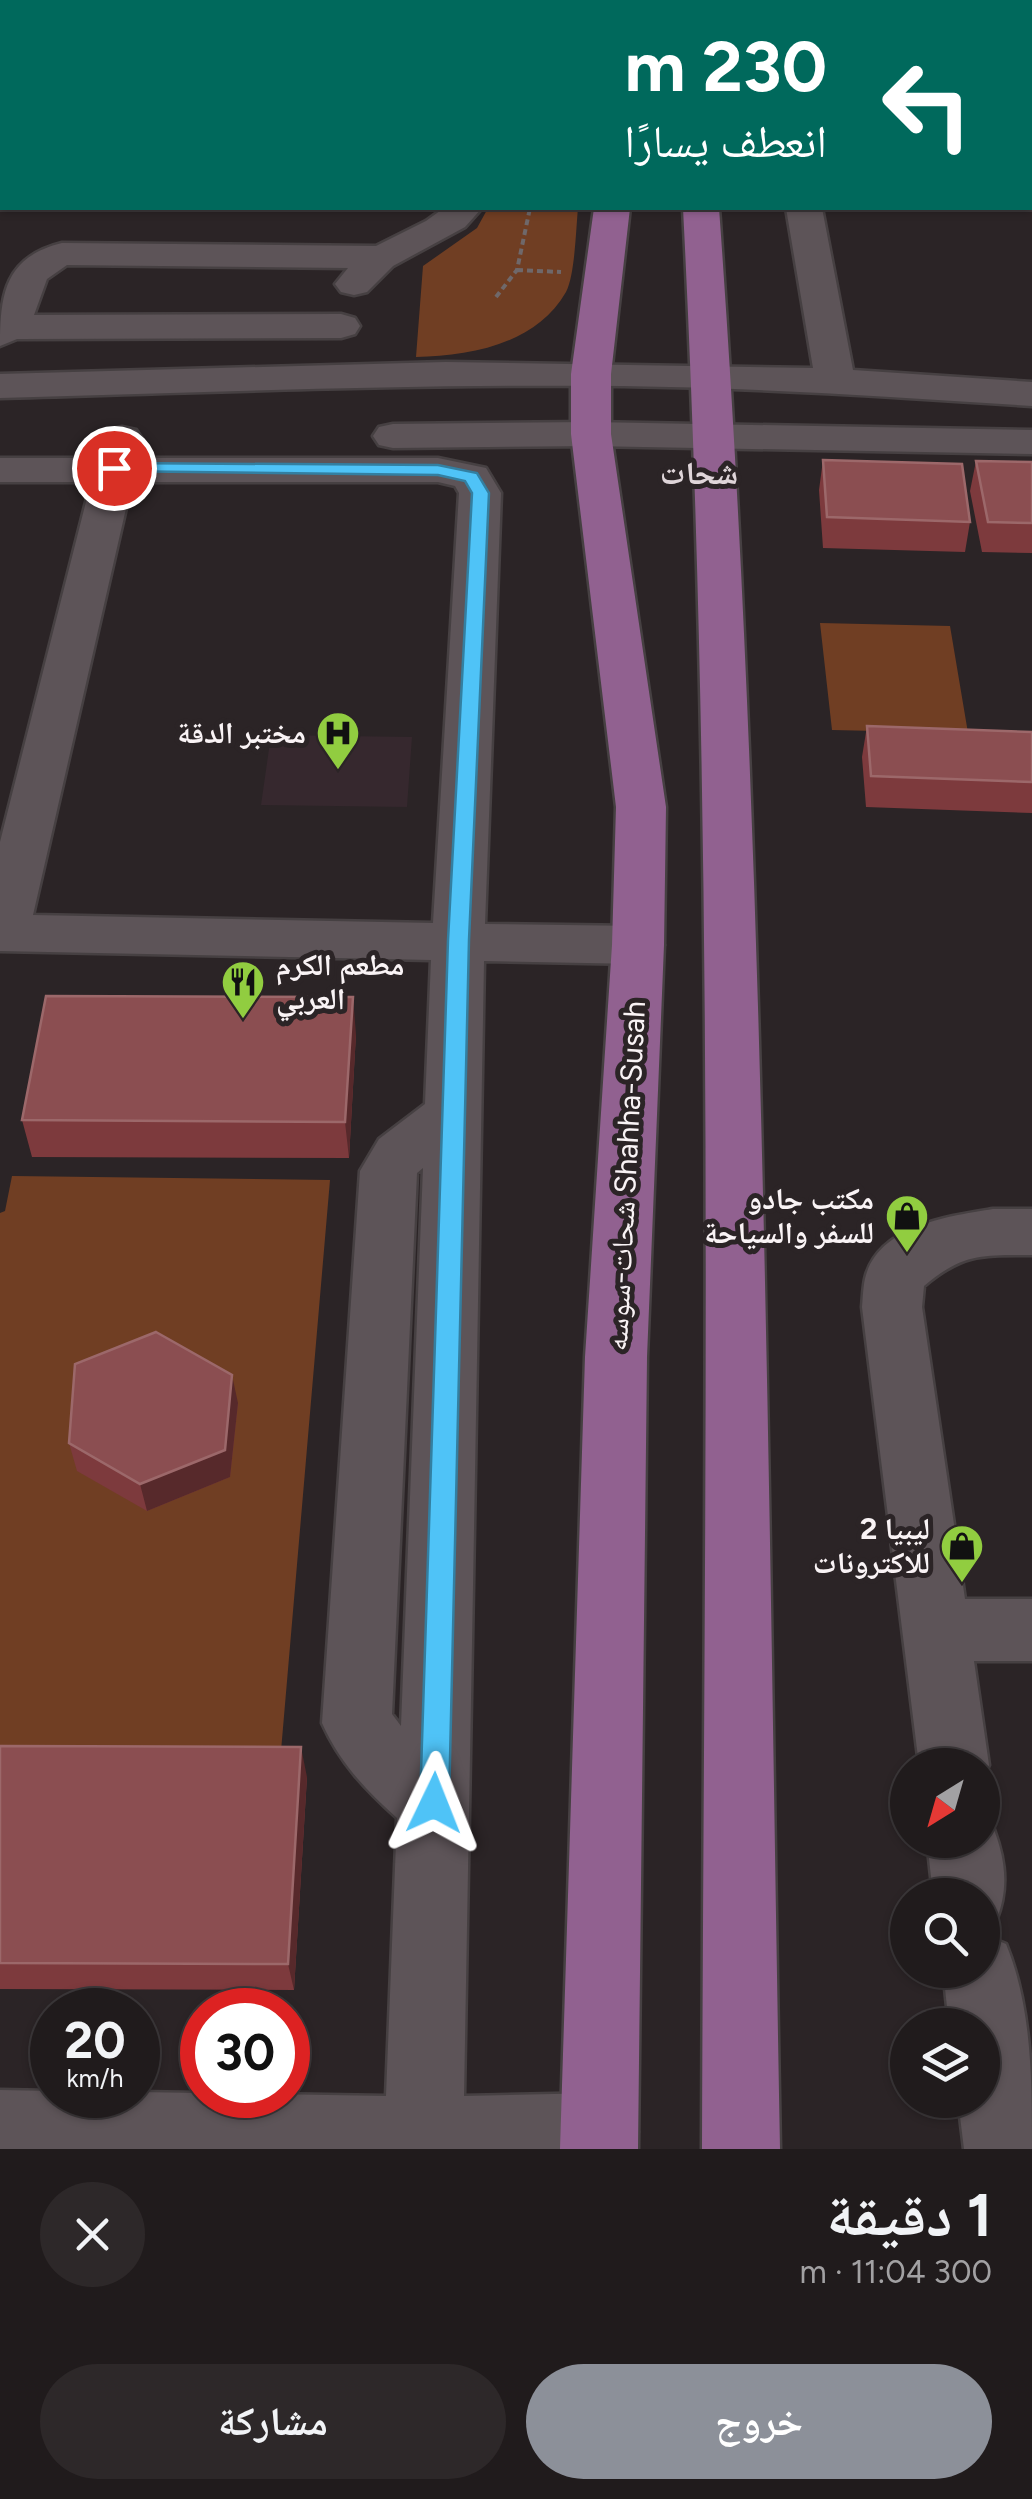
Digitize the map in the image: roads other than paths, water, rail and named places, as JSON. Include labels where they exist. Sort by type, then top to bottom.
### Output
[{"type":"main road","name":"شحات-سوسه Shahha-Susah","points":[[599,2141],[616,1357],[638,945],[641,808],[592,434],[591,374],[612,210]]},
{"type":"main road","points":[[701,210],[714,376],[732,954],[741,2149]]},
{"type":"street","points":[[326,376],[353,286],[380,257],[438,228],[461,210]]},
{"type":"street","points":[[804,210],[835,380]]},
{"type":"street","points":[[341,326],[4,330],[26,276],[40,262],[62,254],[380,257]]},
{"type":"street","points":[[0,386],[326,376],[591,374],[835,380],[1032,394]]},
{"type":"street","points":[[0,470],[118,453],[592,434],[716,451],[1032,472]]},
{"type":"street","points":[[0,440],[118,453],[438,470],[471,477],[478,484],[458,940],[424,2136]]},
{"type":"street","points":[[716,451],[1032,442]]},
{"type":"street","points":[[118,453],[1,933],[638,945]]},
{"type":"street","points":[[952,1748],[892,1308],[895,1276],[935,1242],[993,1232],[1032,1232]]},
{"type":"street","points":[[937,1630],[1032,1630]]},
{"type":"street","points":[[982,1988],[1003,2149]]},
{"type":"street","points":[[0,2130],[599,2141]]},
{"type":"place","name":"مختبر الدقة","points":[[338,771]]},
{"type":"place","name":"مطعم الكرم العربي","points":[[243,1020]]},
{"type":"place","name":"مكتب جادو للسفر والسياحة","points":[[907,1254]]},
{"type":"place","name":"ليبيا 2 للاكترونات","points":[[962,1584]]},
{"type":"district","name":"شحات","points":[[699,473]]}]
